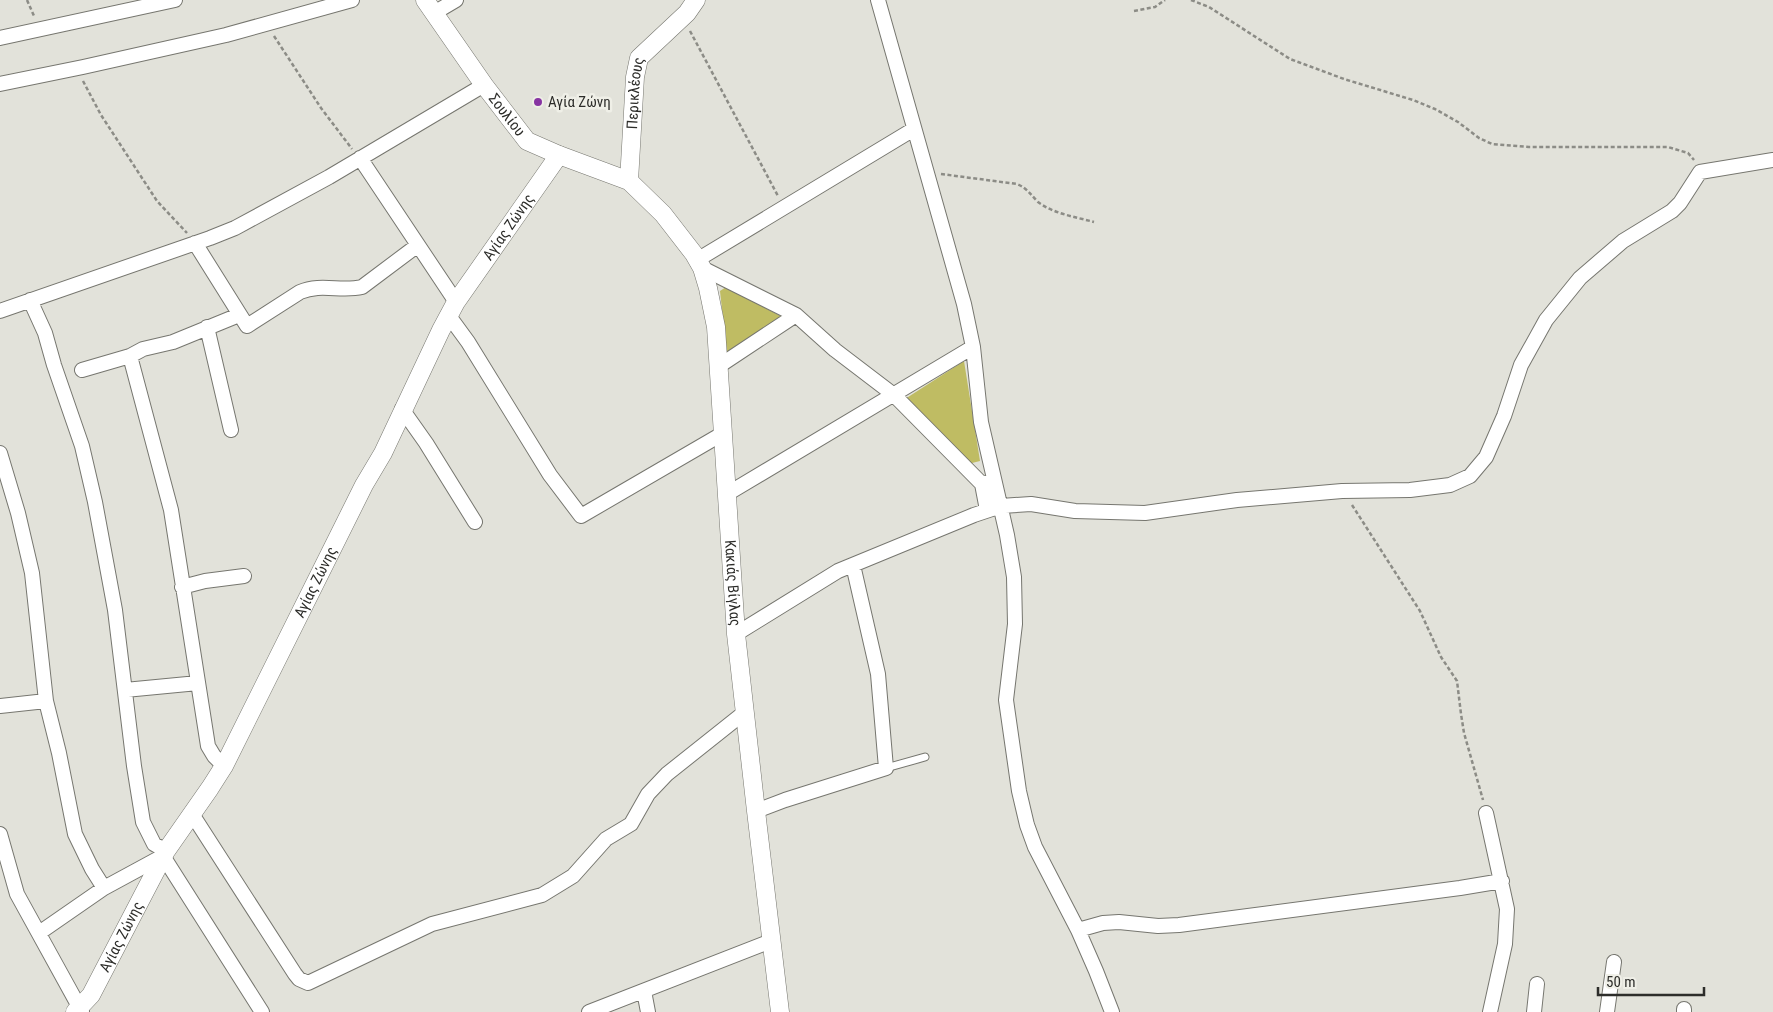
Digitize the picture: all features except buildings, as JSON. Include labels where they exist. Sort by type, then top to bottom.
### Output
[{"type":"street","points":[[0,38],[175,0]]},
{"type":"street","points":[[0,84],[77,69],[266,25],[352,0]]},
{"type":"street","points":[[430,7],[456,0]]},
{"type":"street","points":[[878,0],[964,304],[973,347],[988,482],[1014,577],[1016,624],[1006,700],[1027,825],[1035,847],[1078,930],[1112,1012]]},
{"type":"street","name":"Σουλίου","points":[[430,7],[484,85],[527,141],[560,156],[629,181]]},
{"type":"street","name":"Περικλέους","points":[[629,181],[635,78],[639,58],[686,8]]},
{"type":"street","points":[[0,310],[234,228],[360,158],[484,85]]},
{"type":"street","points":[[914,129],[784,206],[699,264],[796,315],[835,350],[894,395],[988,482]]},
{"type":"street","name":"Αγίας Ζώνης","points":[[79,1010],[91,995],[165,854],[224,766],[364,485],[383,453],[402,409],[452,309],[560,156]]},
{"type":"street","points":[[360,158],[418,245],[468,342],[550,475],[581,516],[722,434]]},
{"type":"street","points":[[736,634],[826,578],[853,565],[994,508],[1031,504],[1075,511],[1145,513],[1237,500],[1342,491],[1410,490],[1450,485],[1470,476],[1486,457],[1504,416],[1521,365],[1546,320],[1580,278],[1623,241],[1672,211],[1680,203],[1700,172],[1773,160]]},
{"type":"street","name":"Κακιάς Βίγλας","points":[[629,181],[663,214],[699,264],[713,309],[736,634],[780,1012]]},
{"type":"street","points":[[195,243],[247,326],[307,288],[317,286],[353,289],[362,287],[418,245]]},
{"type":"street","points":[[30,300],[45,333],[82,446],[108,566],[143,822],[154,844],[165,854],[262,1012]]},
{"type":"street","points":[[82,370],[130,356],[144,349],[173,342],[239,315]]},
{"type":"street","points":[[718,366],[796,315]]},
{"type":"street","points":[[207,327],[230,430]]},
{"type":"street","points":[[727,494],[973,347]]},
{"type":"street","points":[[130,356],[171,510],[208,746],[214,756],[224,766]]},
{"type":"street","points":[[402,409],[426,443],[475,522]]},
{"type":"street","points":[[0,453],[18,513],[32,573],[46,701],[75,834],[92,869],[104,888]]},
{"type":"street","points":[[756,811],[784,800],[886,768],[878,674],[853,565]]},
{"type":"street","points":[[182,586],[244,576]]},
{"type":"street","points":[[125,690],[198,683]]},
{"type":"street","points":[[0,706],[46,701]]},
{"type":"street","points":[[192,814],[295,974],[299,979],[308,983],[432,924],[542,895],[573,876],[606,840],[631,824],[648,794],[667,774],[745,712]]},
{"type":"street","points":[[1486,813],[1508,909],[1505,944],[1490,1012]]},
{"type":"street","points":[[0,834],[17,894],[79,1010]]},
{"type":"street","points":[[38,932],[104,888],[165,854]]},
{"type":"street","points":[[1078,930],[1111,923],[1158,926],[1179,925],[1502,881]]},
{"type":"street","points":[[589,1012],[771,941]]},
{"type":"street","points":[[1607,1012],[1614,962]]},
{"type":"street","points":[[1534,1012],[1537,984]]},
{"type":"street","points":[[644,991],[648,1012]]},
{"type":"lane","points":[[886,768],[925,757]]},
{"type":"path","points":[[27,0],[41,28]]},
{"type":"path","points":[[1134,11],[1156,7],[1165,0]]},
{"type":"path","points":[[1191,0],[1208,7],[1290,59],[1435,109],[1458,122],[1479,138],[1492,144],[1530,147],[1668,147],[1688,153],[1696,162],[1700,172]]},
{"type":"path","points":[[686,8],[784,206]]},
{"type":"path","points":[[266,25],[321,108],[360,158]]},
{"type":"path","points":[[77,69],[101,116],[157,201],[195,243]]},
{"type":"path","points":[[927,175],[948,174],[1017,184],[1025,187],[1039,202],[1048,207],[1061,213],[1094,222]]},
{"type":"path","points":[[1342,491],[1420,611],[1440,657],[1458,681],[1462,724],[1486,813]]},
{"type":"shaded area","points":[[726,287],[784,318],[727,355],[720,291]]},
{"type":"shaded area","points":[[964,361],[980,461],[968,464],[905,399]]},
{"type":"place","name":"Αγία Ζώνη","points":[[538,102]]}]
